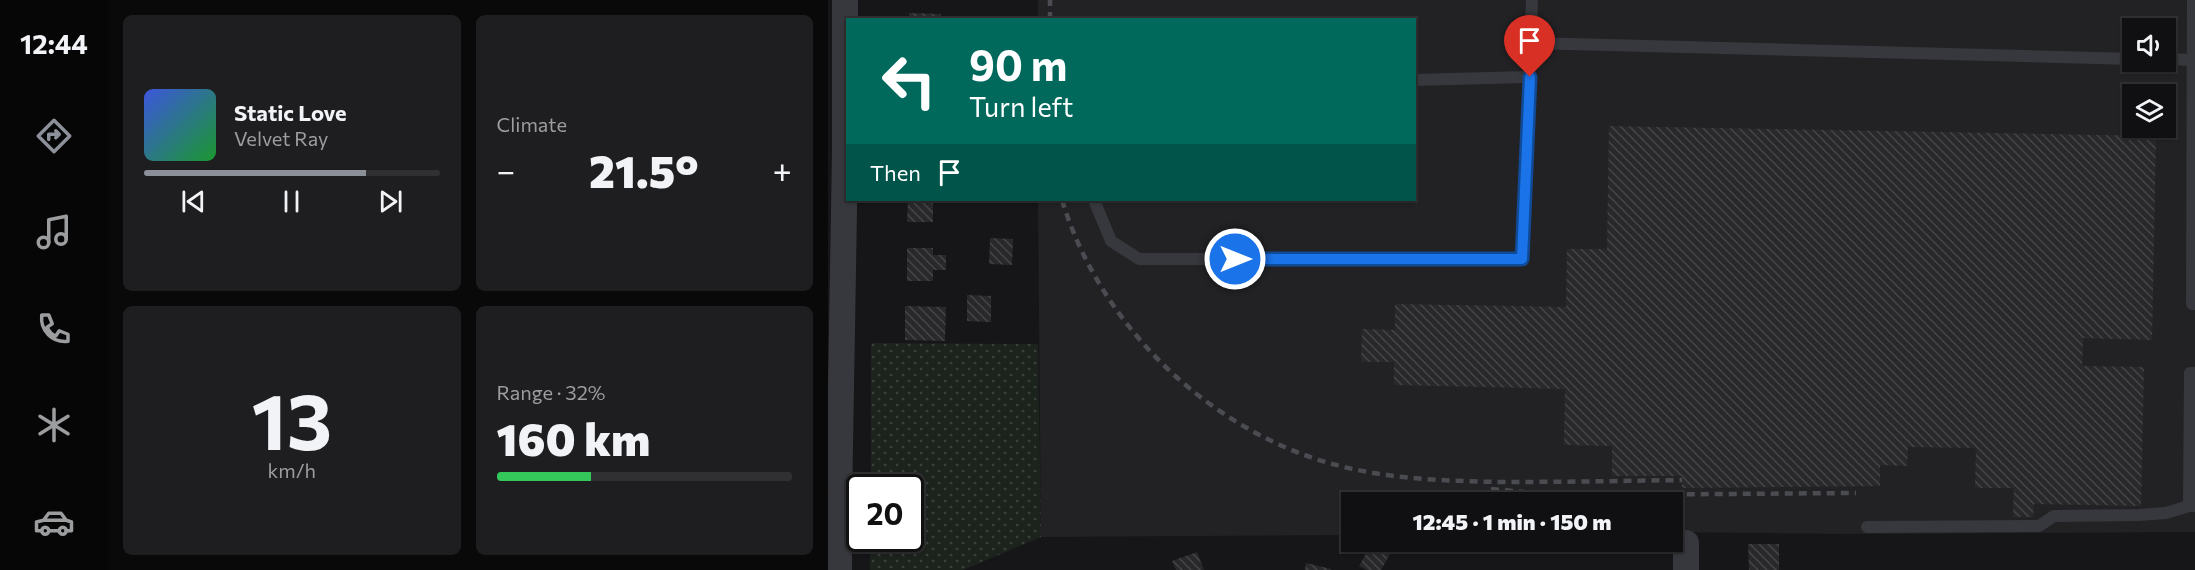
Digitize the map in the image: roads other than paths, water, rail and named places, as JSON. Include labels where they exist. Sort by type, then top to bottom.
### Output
[{"type":"street","points":[[839,570],[834,509],[837,152],[845,0]]},
{"type":"street","points":[[1686,543],[1686,570]]},
{"type":"lane","points":[[1094,201],[1111,241],[1139,259],[1522,259],[1532,0]]},
{"type":"lane","points":[[2193,0],[2192,304],[2195,304]]},
{"type":"lane","points":[[1531,43],[2122,58]]},
{"type":"lane","points":[[2176,59],[2194,60]]},
{"type":"lane","points":[[1416,80],[1530,77]]},
{"type":"lane","points":[[1867,527],[2039,526],[2054,516],[2139,515],[2166,513],[2192,506],[2190,373],[2195,373]]},
{"type":"railway","points":[[1050,0],[1050,18]]},
{"type":"railway","points":[[1062,201],[1077,241],[1097,280],[1122,317],[1150,351],[1168,370],[1210,404],[1255,433],[1279,445],[1329,463],[1371,473],[1414,478],[1500,482],[1682,480]]},
{"type":"railway","points":[[1491,489],[1587,495],[1856,493]]}]
